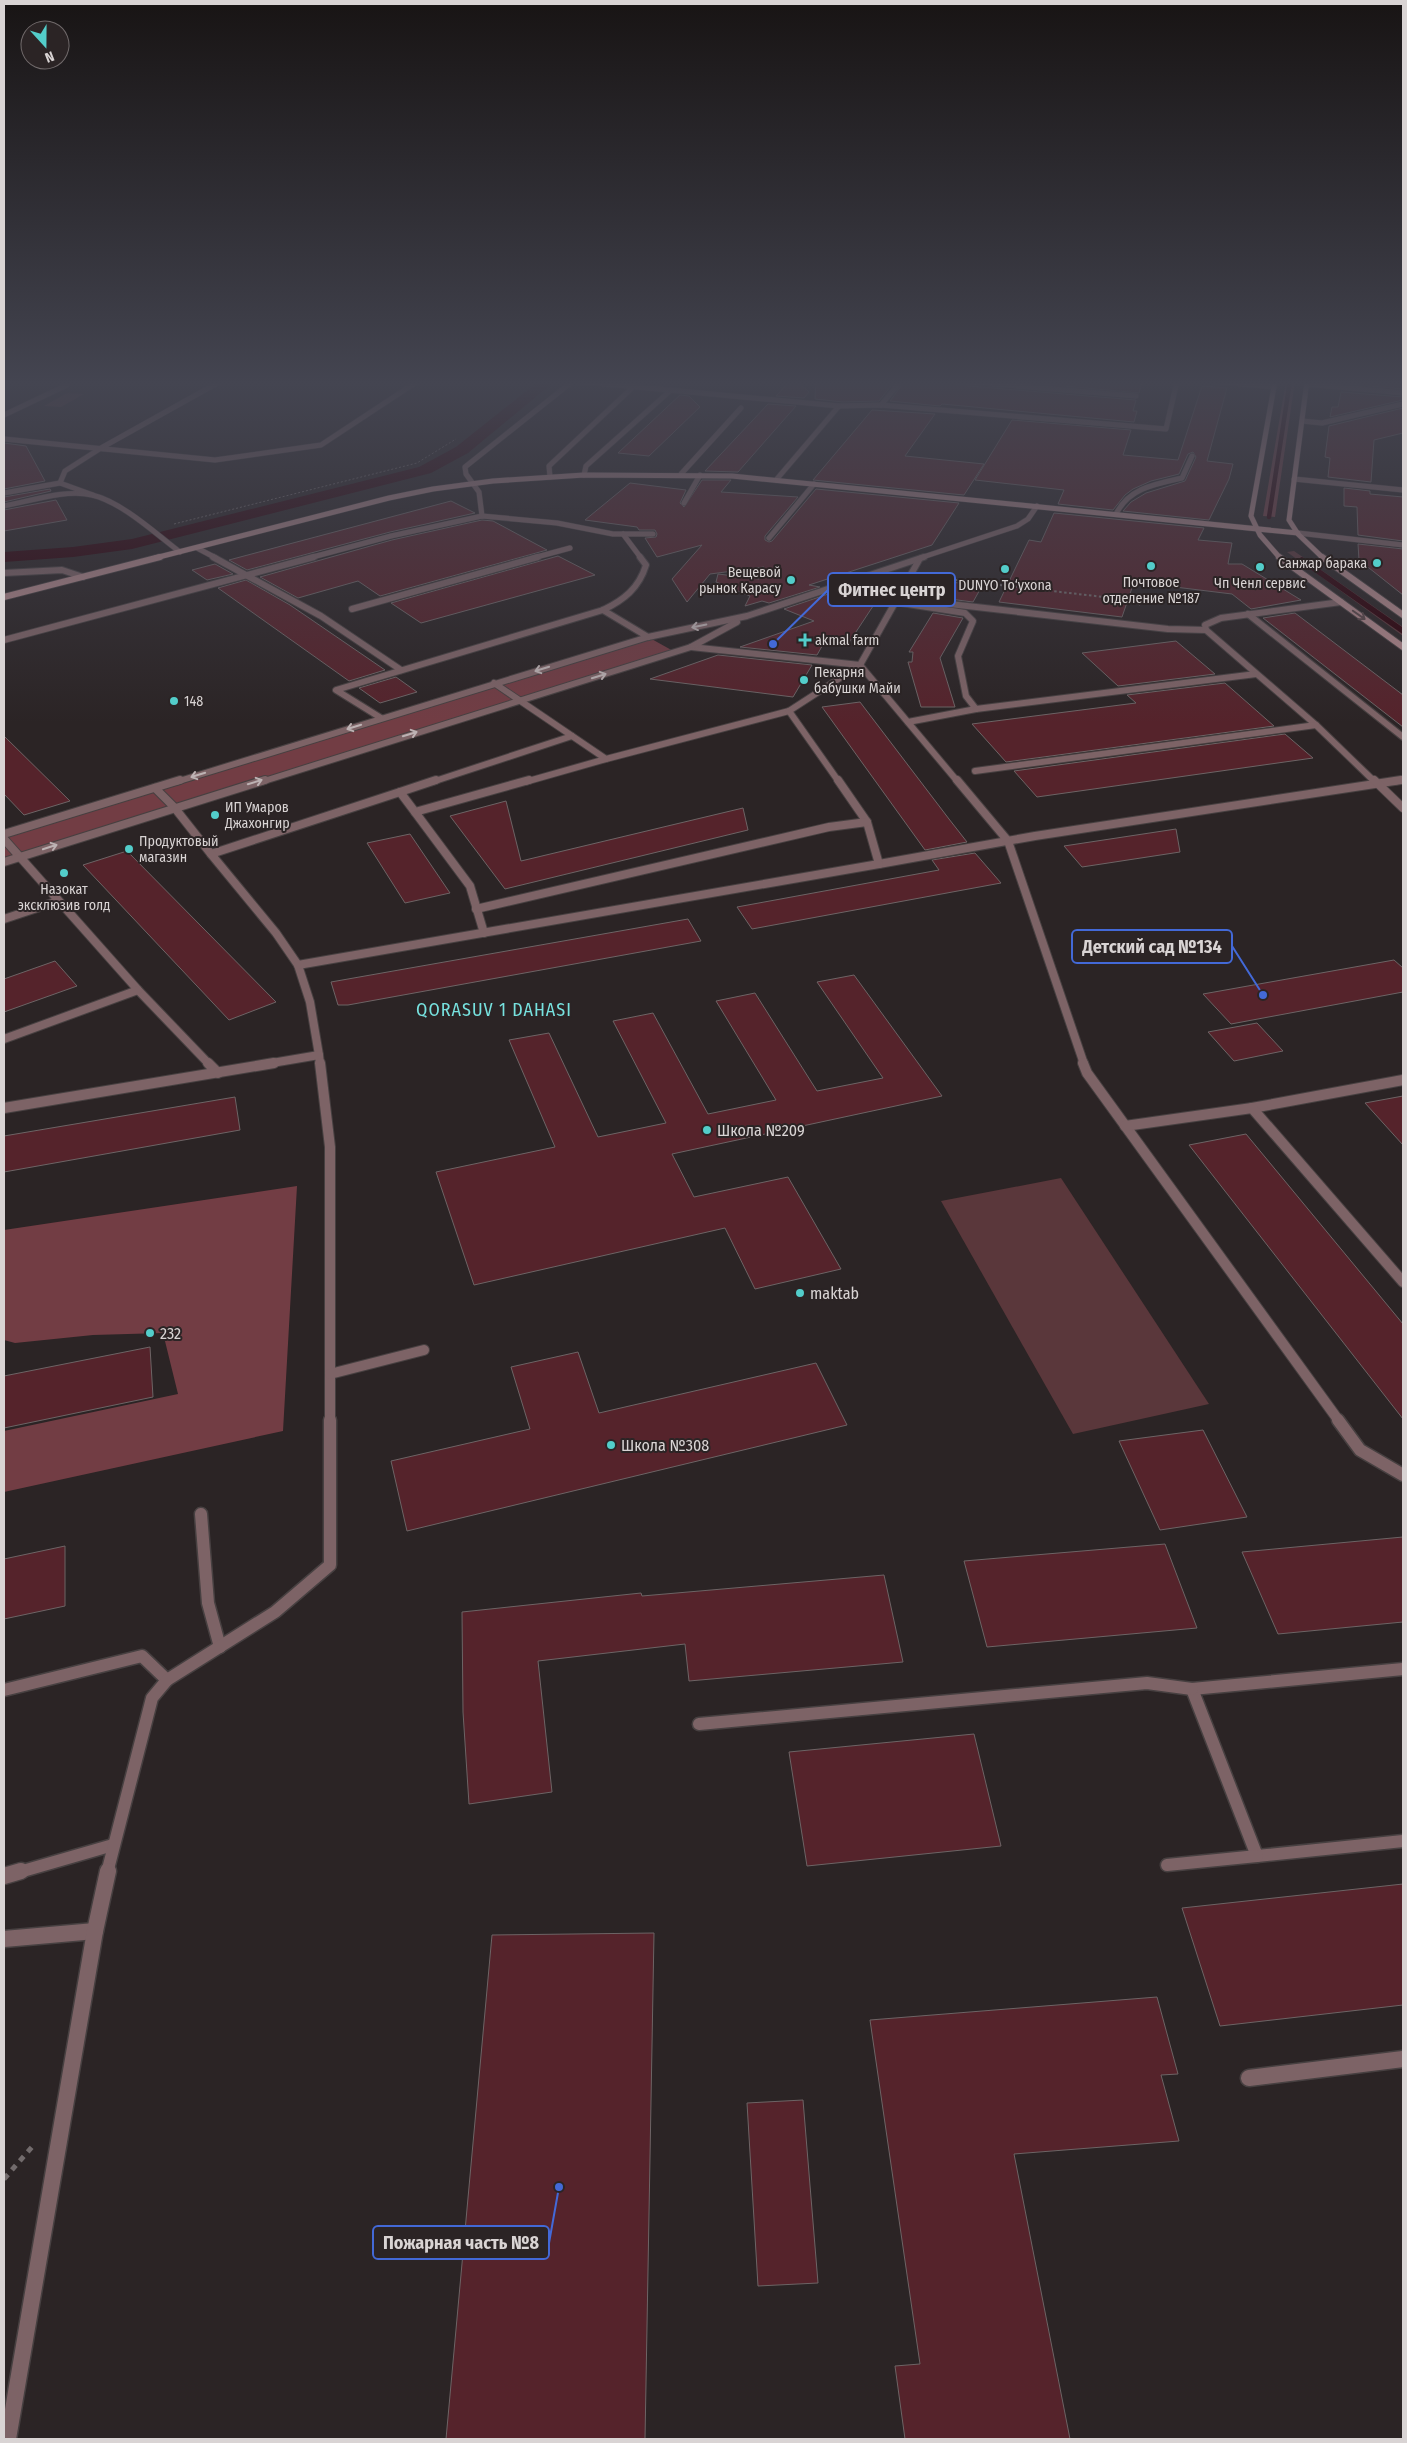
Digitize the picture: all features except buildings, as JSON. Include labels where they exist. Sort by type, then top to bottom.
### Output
[{"type":"main road","points":[[4,597],[406,495]]},
{"type":"main road","points":[[926,495],[1298,533]]},
{"type":"main road","points":[[1255,495],[1251,516],[1255,528],[1271,550],[1283,561],[1403,647]]},
{"type":"main road","points":[[1292,495],[1289,520],[1298,533],[1323,558],[1403,615]]},
{"type":"street","points":[[93,495],[111,504],[180,552]]},
{"type":"street","points":[[4,506],[58,496],[93,495]]},
{"type":"street","points":[[479,495],[482,516]]},
{"type":"street","points":[[684,503],[689,495]]},
{"type":"street","points":[[769,538],[805,495]]},
{"type":"street","points":[[1116,514],[1120,503],[1129,495]]},
{"type":"street","points":[[4,834],[648,637],[747,616],[1017,526],[1028,519],[1037,506]]},
{"type":"street","points":[[4,640],[391,536],[482,516],[557,523],[598,532],[653,534]]},
{"type":"street","points":[[1298,533],[1403,545]]},
{"type":"street","points":[[381,718],[336,690],[603,610],[624,600],[643,576],[646,564],[623,534]]},
{"type":"street","points":[[197,548],[321,616],[401,670]]},
{"type":"street","points":[[352,609],[570,548]]},
{"type":"street","points":[[414,812],[789,710],[860,665],[919,560]]},
{"type":"street","points":[[4,573],[62,570],[83,577]]},
{"type":"street","points":[[4,577],[21,572]]},
{"type":"street","points":[[894,602],[965,613],[973,620],[958,656],[966,696],[976,709]]},
{"type":"street","points":[[932,602],[1168,629],[1206,630],[1316,725],[1403,808]]},
{"type":"street","points":[[1206,630],[1205,625],[1220,618],[1341,602]]},
{"type":"street","points":[[603,610],[648,637]]},
{"type":"street","points":[[1248,614],[1403,737]]},
{"type":"street","points":[[4,862],[174,807],[691,647],[747,616]]},
{"type":"street","points":[[691,647],[860,665],[1008,841],[1087,1073],[1360,1450],[1403,1475]]},
{"type":"street","points":[[908,722],[976,709],[1256,674]]},
{"type":"street","points":[[494,683],[606,759]]},
{"type":"street","points":[[789,710],[868,822],[879,864]]},
{"type":"street","points":[[975,771],[1316,725]]},
{"type":"street","points":[[211,854],[572,736]]},
{"type":"street","points":[[298,965],[1008,841],[1403,780]]},
{"type":"street","points":[[8,2439],[95,1930],[113,1845],[152,1698],[167,1680],[275,1612],[330,1565],[330,1147],[319,1055],[310,1002],[298,965],[276,933],[174,807],[155,788]]},
{"type":"street","points":[[400,792],[470,886],[484,933]]},
{"type":"street","points":[[476,909],[819,829],[868,822]]},
{"type":"street","points":[[4,839],[138,990],[218,1073]]},
{"type":"street","points":[[4,919],[58,901]]},
{"type":"street","points":[[4,1039],[138,990]]},
{"type":"street","points":[[4,1108],[319,1055]]},
{"type":"street","points":[[1125,1126],[1252,1108],[1403,1080]]},
{"type":"street","points":[[1252,1108],[1403,1282]]},
{"type":"street","points":[[330,1374],[424,1350]]},
{"type":"street","points":[[201,1514],[208,1603],[220,1647]]},
{"type":"street","points":[[4,1690],[142,1656],[167,1680]]},
{"type":"street","points":[[699,1724],[1147,1683],[1192,1690],[1403,1669]]},
{"type":"street","points":[[1192,1690],[1257,1856]]},
{"type":"street","points":[[1167,1865],[1403,1841]]},
{"type":"street","points":[[4,1876],[113,1845]]},
{"type":"street","points":[[4,1939],[95,1930]]},
{"type":"street","points":[[1249,2078],[1403,2059]]},
{"type":"path","points":[[151,532],[294,495]]},
{"type":"path","points":[[910,575],[1130,600],[1151,609],[1162,619],[1168,629]]},
{"type":"shaded area","points":[[1267,495],[1278,495],[1275,517],[1263,516]]},
{"type":"shaded area","points":[[1294,551],[1403,627],[1403,636],[1287,552]]},
{"type":"shaded area","points":[[648,637],[675,652],[4,862],[4,834]]},
{"type":"shaded area","points":[[1061,1178],[1209,1404],[1073,1434],[941,1201]]},
{"type":"shaded area","name":"232","points":[[297,1186],[283,1431],[4,1492],[4,1431],[178,1394],[163,1333],[93,1335],[15,1343],[4,1340],[4,1230]]},
{"type":"waterway","points":[[4,557],[73,552],[132,544],[326,495]]},
{"type":"waterway","points":[[1269,517],[1272,495]]},
{"type":"waterway","points":[[1302,560],[1403,631]]},
{"type":"place","name":"Санжар барака","points":[[1377,563]]},
{"type":"place","name":"Почтовое отделение №187","points":[[1151,566]]},
{"type":"place","name":"Чп Ченл сервис","points":[[1260,567]]},
{"type":"place","name":"DUNYO To‘yxona","points":[[1005,569]]},
{"type":"place","name":"Вещевой рынок Карасу","points":[[791,580]]},
{"type":"place","name":"akmal farm","points":[[805,640]]},
{"type":"place","name":"Фитнес центр","points":[[773,644]]},
{"type":"place","name":"Пекарня бабушки Майи","points":[[804,680]]},
{"type":"place","name":"148","points":[[174,701]]},
{"type":"place","name":"ИП Умаров Джахонгир","points":[[215,815]]},
{"type":"place","name":"Продуктовый магазин","points":[[129,849]]},
{"type":"place","name":"Назокат эксклюзив голд","points":[[64,873]]},
{"type":"place","name":"Детский сад №134","points":[[1263,995]]},
{"type":"place","name":"Школа №209","points":[[707,1130]]},
{"type":"place","name":"maktab","points":[[800,1293]]},
{"type":"place","name":"232","points":[[150,1333]]},
{"type":"place","name":"Школа №308","points":[[611,1445]]},
{"type":"place","name":"Пожарная часть №8","points":[[559,2187]]},
{"type":"district","name":"QORASUV 1 DAHASI","points":[[494,1010]]}]
